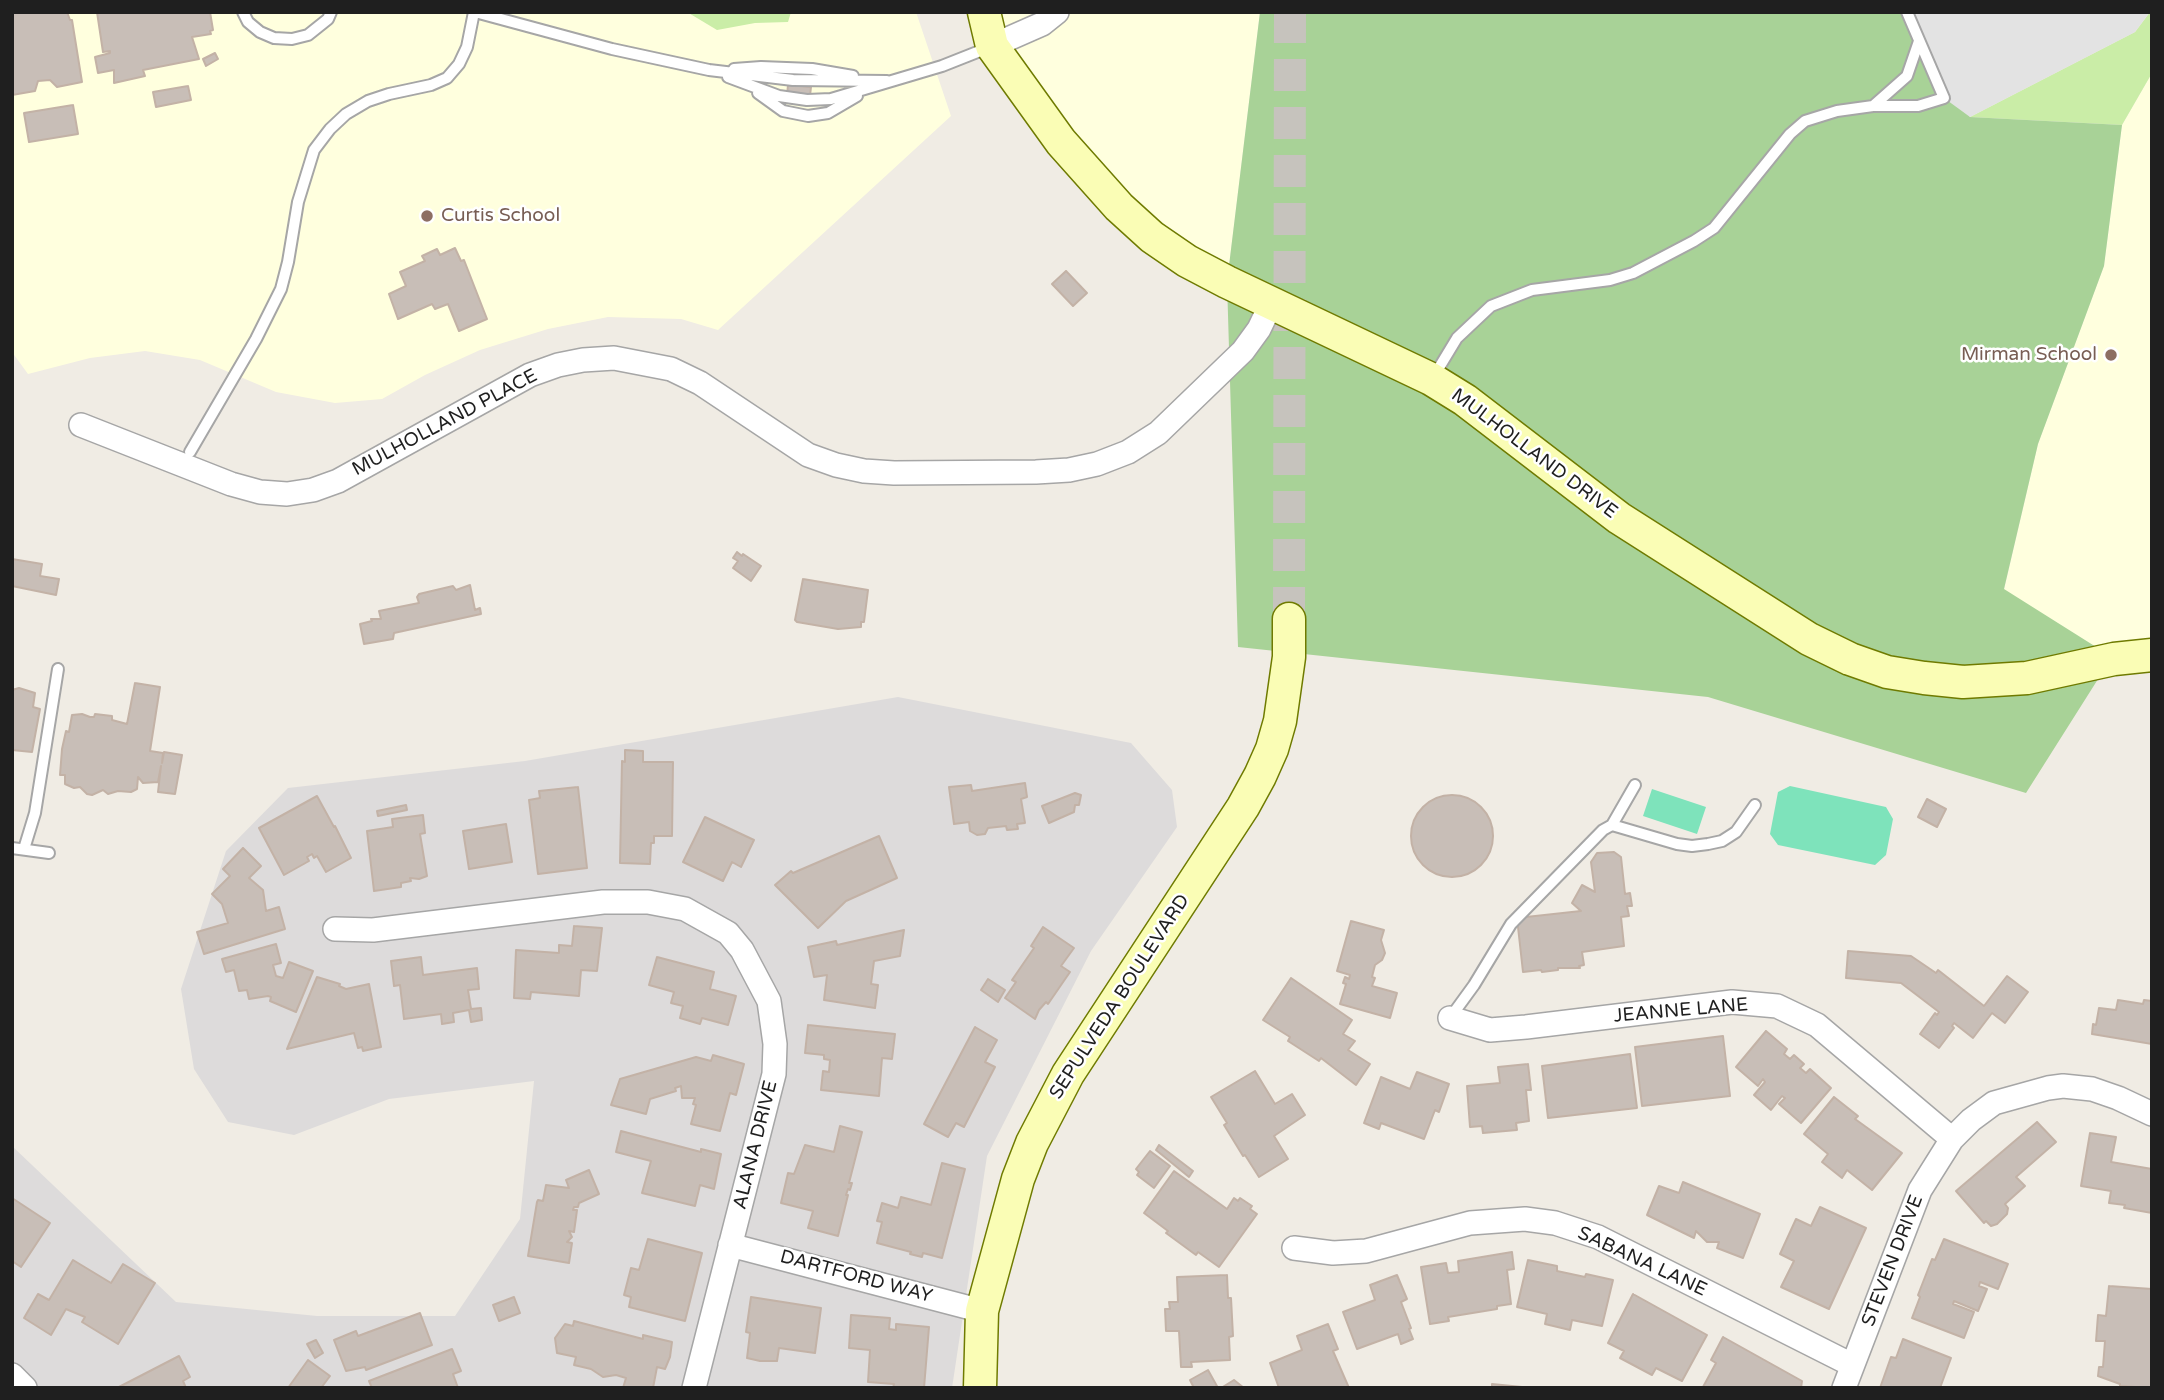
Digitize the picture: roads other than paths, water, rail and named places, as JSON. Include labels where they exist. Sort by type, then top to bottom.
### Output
[{"type":"main road","name":"MULHOLLAND DRIVE","points":[[984,12],[992,46],[1061,142],[1119,207],[1152,237],[1187,261],[1271,304],[1431,379],[1495,421],[1578,489],[1619,518],[1809,639],[1850,659],[1887,671],[1963,682],[2027,678],[2114,659],[2152,655]]},
{"type":"main road","name":"SEPULVEDA BOULEVARD","points":[[980,1388],[982,1311],[1017,1179],[1049,1107],[1068,1074],[1243,807],[1260,776],[1280,721],[1289,657],[1289,619]]},
{"type":"street","points":[[992,46],[1042,24],[1057,12]]},
{"type":"street","name":"MULHOLLAND PLACE","points":[[81,425],[186,458],[231,484],[260,492],[287,494],[313,490],[338,481],[530,375],[583,360],[614,358],[671,369],[729,400],[808,455],[836,465],[864,471],[894,473],[1069,470],[1097,464],[1128,452],[1158,433],[1243,351],[1259,329],[1271,304]]},
{"type":"street","name":"ALANA DRIVE","points":[[335,929],[373,930],[603,902],[648,902],[685,909],[728,933],[742,950],[769,1001],[775,1044],[774,1074],[694,1388]]},
{"type":"street","name":"JEANNE LANE","points":[[1450,1017],[1490,1030],[1732,1002],[1777,1006],[1818,1025],[1952,1139]]},
{"type":"street","name":"STEVEN DRIVE","points":[[1844,1388],[1920,1190],[1952,1139],[1994,1103],[2063,1086],[2092,1089],[2152,1114]]},
{"type":"street","name":"SABANA LANE","points":[[1294,1248],[1333,1254],[1366,1251],[1470,1223],[1525,1219],[1555,1223],[1598,1237],[1853,1365]]},
{"type":"street","name":"DARTFORD WAY","points":[[730,1245],[982,1311]]},
{"type":"street","points":[[12,1375],[25,1388]]},
{"type":"lane","points":[[243,12],[248,22],[260,32],[274,38],[292,39],[308,34],[323,24],[331,12]]},
{"type":"lane","points":[[186,458],[256,340],[281,289],[298,202],[314,150],[346,114],[369,101],[431,85],[447,78],[459,64],[467,47],[475,12],[612,49],[709,70],[793,80],[887,81]]},
{"type":"lane","points":[[1431,379],[1457,338],[1491,306],[1532,290],[1610,280],[1653,265],[1714,228],[1790,134],[1805,121],[1838,111],[1873,106],[1918,106],[1944,98],[1906,12]]},
{"type":"lane","points":[[1873,106],[1907,76],[1919,41]]},
{"type":"lane","points":[[709,70],[779,96],[819,101],[942,66],[992,46]]},
{"type":"lane","points":[[49,853],[18,849],[35,813],[58,669]]},
{"type":"lane","points":[[1450,1017],[1474,985],[1511,924],[1590,841],[1612,825],[1635,785]]},
{"type":"lane","points":[[1612,825],[1692,846],[1722,841],[1736,832],[1755,805]]},
{"type":"tunnel","points":[[1289,619],[1290,12]]},
{"type":"place","name":"Curtis School","points":[[427,216]]},
{"type":"place","name":"Mirman School","points":[[2111,355]]}]
